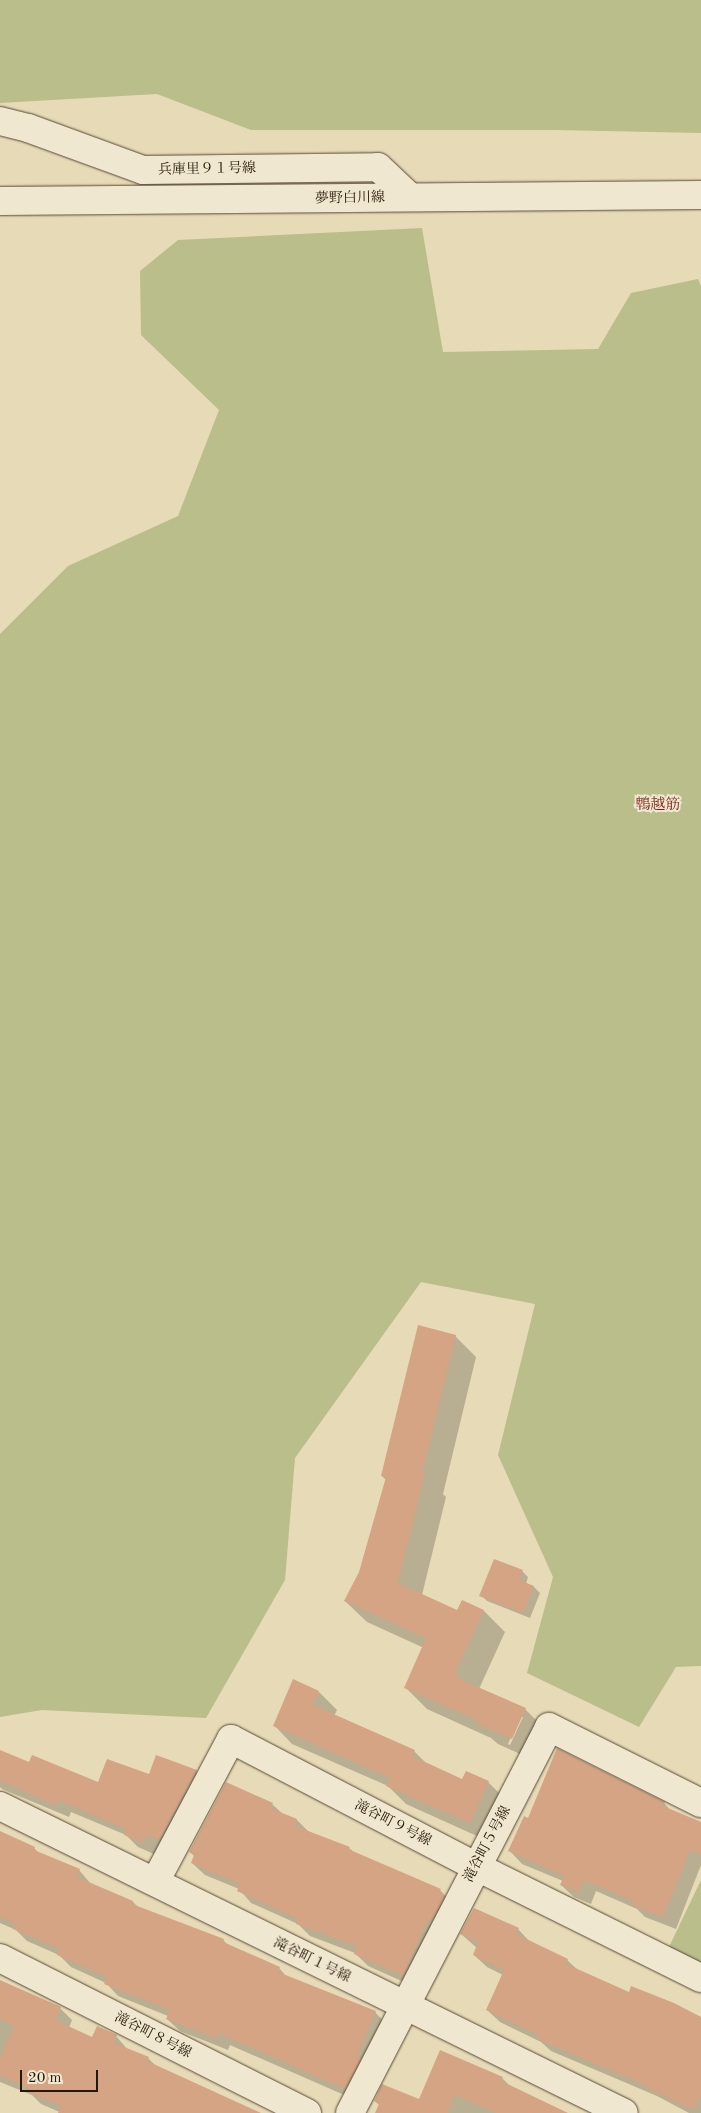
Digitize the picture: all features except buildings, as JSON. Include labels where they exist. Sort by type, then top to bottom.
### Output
[{"type":"street","name":"兵庫里９１号線","points":[[0,121],[28,128],[143,170],[378,167],[410,197]]},
{"type":"street","name":"夢野白川線","points":[[0,202],[701,195]]},
{"type":"street","name":"滝谷町５号線","points":[[350,2113],[475,1866],[549,1727],[701,1803]]},
{"type":"street","name":"滝谷町９号線","points":[[155,1882],[230,1739],[475,1866],[701,1978]]},
{"type":"street","name":"滝谷町１号線","points":[[0,1806],[624,2113]]},
{"type":"street","name":"滝谷町８号線","points":[[0,1958],[307,2113]]},
{"type":"green space","points":[[0,0],[701,0],[701,133],[555,130],[251,130],[157,94],[0,103]]},
{"type":"green space","points":[[422,228],[443,352],[598,349],[631,293],[698,279],[701,286],[701,1666],[676,1667],[639,1727],[527,1673],[553,1577],[498,1455],[535,1304],[421,1282],[295,1458],[285,1580],[206,1718],[42,1710],[0,1717],[0,634],[68,566],[178,516],[219,410],[141,335],[140,271],[178,240]]},
{"type":"green space","points":[[701,1880],[701,1963],[669,1947]]},
{"type":"district","name":"鵯越筋","points":[[658,806]]}]
